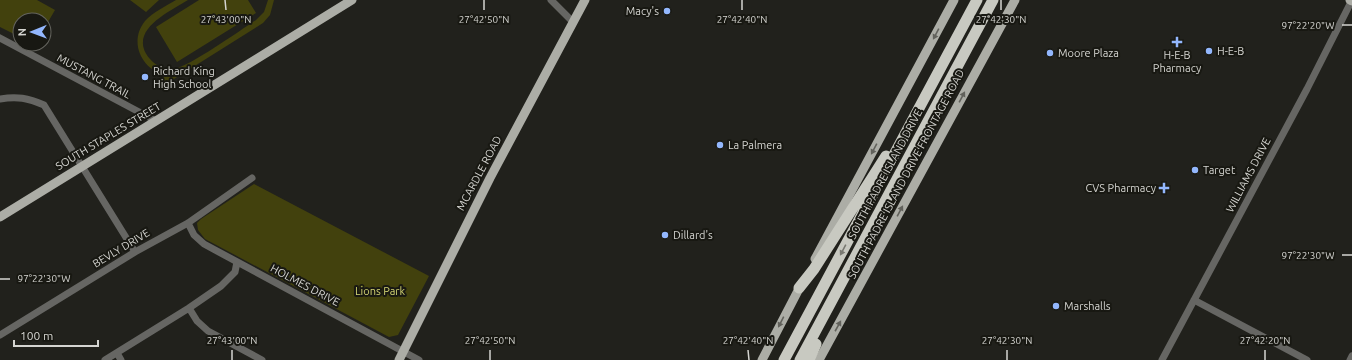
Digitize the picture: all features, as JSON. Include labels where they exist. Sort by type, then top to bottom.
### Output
[{"type":"highway","name":"SOUTH PADRE ISLAND DRIVE","points":[[784,360],[977,0]]},
{"type":"highway","name":"SOUTH PADRE ISLAND DRIVE","points":[[800,360],[993,0]]},
{"type":"highway","points":[[799,288],[814,269],[886,155],[901,141]]},
{"type":"highway","points":[[809,360],[831,314],[841,282]]},
{"type":"main road","name":"SOUTH STAPLES STREET","points":[[0,217],[352,0]]},
{"type":"main road","name":"MCARDLE ROAD","points":[[399,360],[487,184],[585,0]]},
{"type":"main road","points":[[762,360],[799,288],[954,0]]},
{"type":"main road","name":"SOUTH PADRE ISLAND DRIVE FRONTAGE ROAD","points":[[819,360],[1015,0]]},
{"type":"street","points":[[551,0],[573,22]]},
{"type":"street","name":"WILLIAMS DRIVE","points":[[1162,360],[1307,89],[1351,1]]},
{"type":"street","name":"MUSTANG TRAIL","points":[[0,38],[156,121]]},
{"type":"street","points":[[0,99],[27,97],[44,105],[136,252]]},
{"type":"street","name":"BEVLY DRIVE","points":[[0,335],[136,252],[188,223],[252,178]]},
{"type":"street","name":"HOLMES DRIVE","points":[[188,223],[194,235],[204,244],[419,360]]},
{"type":"street","points":[[105,360],[190,308],[229,279],[235,272],[237,262]]},
{"type":"street","points":[[1194,300],[1307,360]]},
{"type":"street","points":[[190,308],[197,321],[208,331],[262,360]]},
{"type":"street","points":[[117,353],[122,360]]},
{"type":"street","points":[[1350,360],[1352,356]]},
{"type":"green space","points":[[0,0],[37,0],[55,10],[52,15],[52,12],[12,12],[12,33],[0,27]]},
{"type":"green space","points":[[130,0],[159,0],[146,12]]},
{"type":"green space","points":[[176,0],[188,0],[171,10],[153,24],[146,31],[143,40],[144,49],[150,59],[158,66],[167,69],[174,69],[191,62],[215,48],[256,20],[264,12],[268,0],[274,0],[270,15],[263,23],[166,84],[163,78],[167,75],[151,68],[140,54],[138,38],[140,29],[148,18]]},
{"type":"green space","points":[[199,0],[248,0],[256,13],[177,62],[156,27]]},
{"type":"green space","name":"Lions Park","points":[[254,184],[429,276],[398,335],[389,337],[205,239],[198,230],[197,223]]},
{"type":"place","name":"Macy's","points":[[667,11]]},
{"type":"place","name":"H-E-B Pharmacy","points":[[1177,42]]},
{"type":"place","name":"H-E-B","points":[[1209,51]]},
{"type":"place","name":"Moore Plaza","points":[[1050,53]]},
{"type":"place","name":"Richard King High School","points":[[145,77]]},
{"type":"place","name":"La Palmera","points":[[720,145]]},
{"type":"place","name":"Target","points":[[1195,170]]},
{"type":"place","name":"CVS Pharmacy","points":[[1164,188]]},
{"type":"place","name":"Dillard's","points":[[665,235]]},
{"type":"place","name":"Marshalls","points":[[1056,306]]}]
